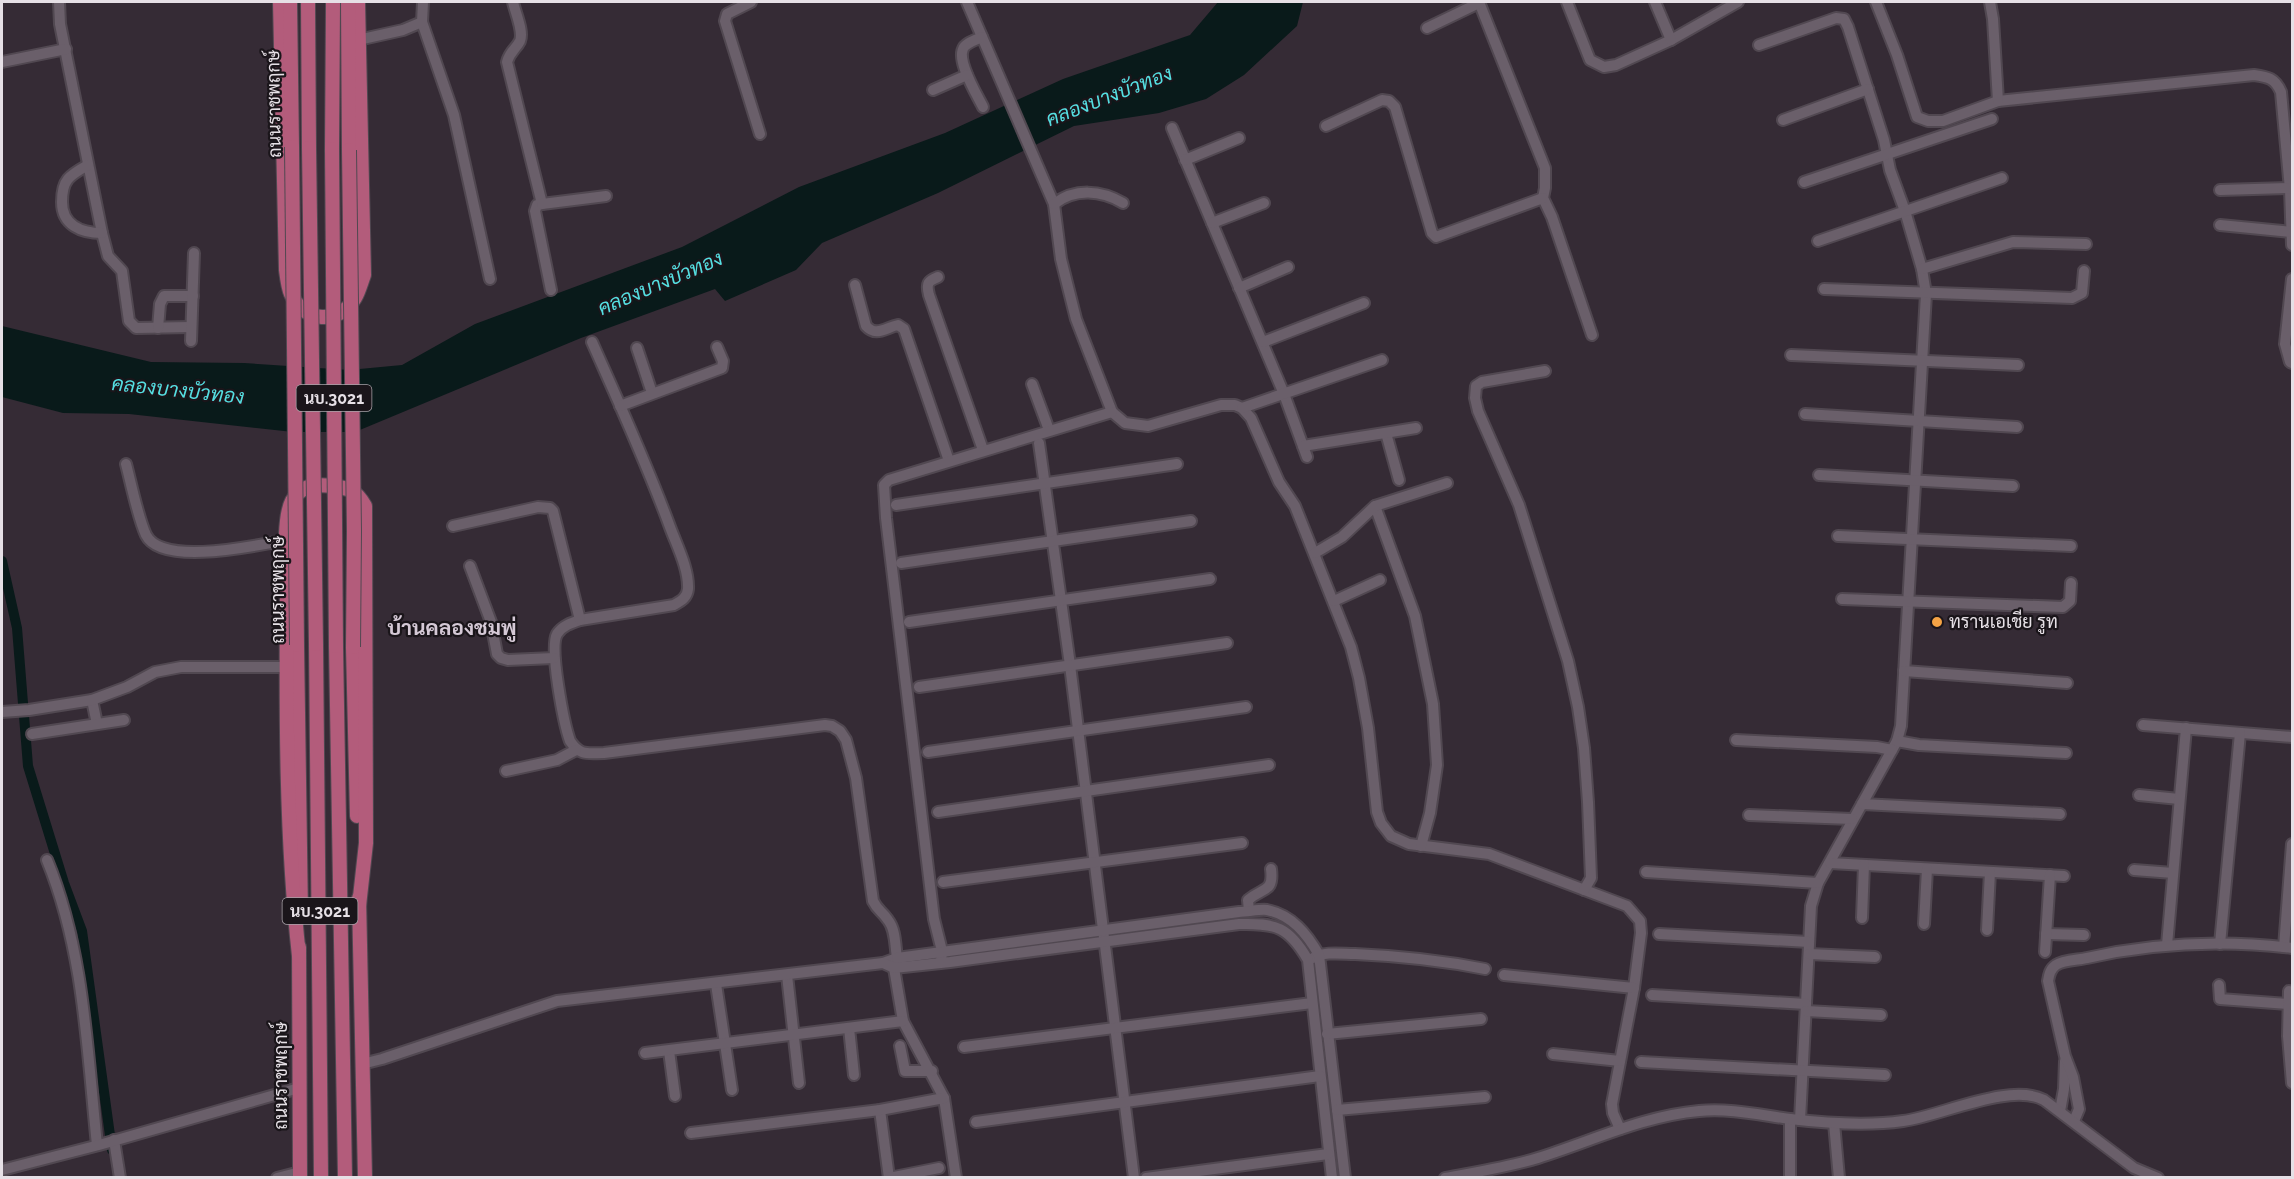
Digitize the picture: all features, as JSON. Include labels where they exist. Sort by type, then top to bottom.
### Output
[{"type":"main road","points":[[280,2],[285,270],[291,293],[298,304],[306,313],[326,318],[339,314],[355,298],[364,275],[358,2]]},
{"type":"main road","name":"ถนนราชพฤกษ์","points":[[290,2],[302,898],[299,956],[300,1175]]},
{"type":"main road","name":"ถนนราชพฤกษ์","points":[[308,2],[321,1178]]},
{"type":"main road","name":"นบ.3021","points":[[333,2],[336,646],[345,1178]]},
{"type":"main road","name":"นบ.3021","points":[[348,2],[354,520],[353,647],[365,1178]]},
{"type":"main road","points":[[299,956],[293,901],[286,667],[287,540],[288,515],[292,502],[299,492],[310,485],[331,486],[351,491],[358,494],[364,506],[366,843],[359,906]]},
{"type":"street","points":[[58,2],[102,233],[108,256],[122,272],[131,325],[136,328],[191,327]]},
{"type":"street","points":[[423,2],[422,22],[454,115],[490,279]]},
{"type":"street","points":[[513,2],[521,36],[519,43],[510,51],[507,62],[542,204]]},
{"type":"street","points":[[751,2],[726,8],[726,29],[760,134]]},
{"type":"street","points":[[967,2],[1054,204],[1061,259],[1076,319],[1112,412],[1125,423],[1148,426],[1221,405],[1235,405],[1242,408],[1251,418],[1279,482],[1295,506],[1334,601],[1359,678],[1368,728],[1377,812],[1391,836],[1409,844],[1489,854],[1627,906],[1640,921],[1641,933],[1634,988],[1612,1109],[1620,1129]]},
{"type":"street","points":[[1427,28],[1479,2],[1545,168],[1543,198],[1556,228],[1592,335]]},
{"type":"street","points":[[1567,2],[1590,60],[1604,67],[1616,65],[1671,40],[1734,3]]},
{"type":"street","points":[[1655,2],[1671,40]]},
{"type":"street","points":[[1876,2],[1897,55],[1917,117],[1928,122],[1943,122],[1998,101],[2254,75],[2269,77],[2277,83],[2281,92],[2291,188],[2292,245]]},
{"type":"street","points":[[1990,2],[1998,101]]},
{"type":"street","points":[[1759,45],[1836,18],[1844,19],[1868,89],[1890,170],[1922,268],[1926,294],[1901,726],[1895,746],[1818,883],[1811,906],[1803,1071],[1795,1119],[1791,1178]]},
{"type":"street","points":[[358,39],[404,30],[422,22]]},
{"type":"street","points":[[982,37],[964,46],[962,52],[967,75],[983,107]]},
{"type":"street","points":[[2,62],[66,49]]},
{"type":"street","points":[[933,90],[967,75]]},
{"type":"street","points":[[1783,120],[1868,89]]},
{"type":"street","points":[[1326,126],[1382,100],[1389,101],[1395,107],[1432,233],[1436,237],[1543,198]]},
{"type":"street","points":[[1804,182],[1992,119]]},
{"type":"street","points":[[1172,128],[1263,342],[1305,452],[1416,428]]},
{"type":"street","points":[[1185,160],[1239,138]]},
{"type":"street","points":[[88,165],[67,180],[62,198],[62,212],[68,223],[75,227],[84,231],[102,233]]},
{"type":"street","points":[[1818,241],[2002,178]]},
{"type":"street","points":[[2220,190],[2291,188]]},
{"type":"street","points":[[1054,204],[1077,194],[1094,192],[1108,194],[1123,202]]},
{"type":"street","points":[[550,290],[535,211],[537,206],[606,196]]},
{"type":"street","points":[[1212,223],[1264,203]]},
{"type":"street","points":[[2220,225],[2292,232]]},
{"type":"street","points":[[1922,268],[2013,242],[2086,244]]},
{"type":"street","points":[[191,341],[194,253]]},
{"type":"street","points":[[1239,288],[1288,267]]},
{"type":"street","points":[[1824,289],[2072,298],[2082,293],[2084,271]]},
{"type":"street","points":[[938,277],[929,281],[927,288],[983,450]]},
{"type":"street","points":[[2292,279],[2285,344],[2292,363]]},
{"type":"street","points":[[855,285],[866,326],[871,331],[877,332],[898,325],[904,328],[949,461]]},
{"type":"street","points":[[158,328],[160,304],[164,296],[193,296]]},
{"type":"street","points":[[1263,342],[1364,303]]},
{"type":"street","points":[[592,342],[658,494],[685,569],[688,591],[684,599],[674,605],[580,620],[566,625],[557,633],[553,643],[554,658],[570,741],[576,750],[585,753],[604,753],[825,725],[840,731],[846,740],[856,778],[873,901],[878,911],[890,921],[903,1021],[932,1071],[944,1098],[956,1178]]},
{"type":"street","points":[[620,406],[722,368],[723,361],[717,347]]},
{"type":"street","points":[[638,348],[652,393]]},
{"type":"street","points":[[1791,355],[2018,365]]},
{"type":"street","points":[[1242,408],[1382,360]]},
{"type":"street","points":[[1545,371],[1482,382],[1476,386],[1475,398],[1478,411],[1520,505],[1571,673],[1584,748],[1588,802],[1591,878],[1584,890]]},
{"type":"street","points":[[1032,384],[1049,430]]},
{"type":"street","points":[[941,956],[934,919],[884,485],[889,480],[1112,412]]},
{"type":"street","points":[[1805,414],[2017,427]]},
{"type":"street","points":[[1386,433],[1399,480]]},
{"type":"street","points":[[1040,443],[1134,1178]]},
{"type":"street","points":[[126,464],[147,536],[159,547],[188,552],[225,551],[287,540]]},
{"type":"street","points":[[896,505],[1177,464]]},
{"type":"street","points":[[1819,475],[2013,486]]},
{"type":"street","points":[[1315,553],[1342,537],[1375,506],[1447,483]]},
{"type":"street","points":[[1375,506],[1415,616],[1433,704],[1437,765],[1430,813],[1421,846]]},
{"type":"street","points":[[453,526],[538,507],[550,508],[553,511],[580,620]]},
{"type":"street","points":[[902,563],[1191,522]]},
{"type":"street","points":[[1838,536],[2071,546]]},
{"type":"street","points":[[470,566],[491,622],[497,654],[508,660],[554,658]]},
{"type":"street","points":[[909,622],[1210,579]]},
{"type":"street","points":[[1334,601],[1380,580]]},
{"type":"street","points":[[1842,599],[2063,607],[2070,601],[2071,583]]},
{"type":"street","points":[[919,687],[1227,643]]},
{"type":"street","points":[[5,712],[92,700],[127,687],[155,672],[181,667],[286,667]]},
{"type":"street","points":[[1904,671],[2067,683]]},
{"type":"street","points":[[92,700],[97,724]]},
{"type":"street","points":[[928,752],[1246,707]]},
{"type":"street","points":[[32,734],[124,720]]},
{"type":"street","points":[[2143,724],[2292,737]]},
{"type":"street","points":[[2167,945],[2186,728]]},
{"type":"street","points":[[2220,944],[2241,733]]},
{"type":"street","points":[[1736,740],[1877,747],[1919,745],[2066,753]]},
{"type":"street","points":[[506,771],[557,760],[576,750]]},
{"type":"street","points":[[938,812],[1269,765]]},
{"type":"street","points":[[2139,795],[2179,799]]},
{"type":"street","points":[[1862,804],[2060,813]]},
{"type":"street","points":[[1749,815],[1852,819]]},
{"type":"street","points":[[943,882],[1242,843]]},
{"type":"street","points":[[2074,1121],[2079,1109],[2048,981],[2049,974],[2056,965],[2112,953],[2167,945],[2220,944],[2288,948],[2292,844]]},
{"type":"street","points":[[47,860],[61,893],[83,998],[98,1145]]},
{"type":"street","points":[[1830,863],[2064,876]]},
{"type":"street","points":[[1862,918],[1864,865]]},
{"type":"street","points":[[1924,924],[1927,868]]},
{"type":"street","points":[[1249,911],[1248,900],[1270,887],[1273,882],[1271,869]]},
{"type":"street","points":[[2134,870],[2173,873]]},
{"type":"street","points":[[1646,872],[1818,883]]},
{"type":"street","points":[[1987,930],[1990,872]]},
{"type":"street","points":[[2045,952],[2050,875]]},
{"type":"street","points":[[362,1064],[557,1001],[883,963],[897,964],[1103,930],[1267,910],[1291,919],[1311,940],[1319,955],[1345,1178]]},
{"type":"street","points":[[941,956],[1105,942],[1239,924],[1263,924],[1284,930],[1298,943],[1308,960],[1332,1178]]},
{"type":"street","points":[[1659,934],[1809,942]]},
{"type":"street","points":[[2046,934],[2084,935]]},
{"type":"street","points":[[1809,954],[1875,957]]},
{"type":"street","points":[[1308,960],[1319,955],[1406,956],[1485,969]]},
{"type":"street","points":[[787,975],[799,1083]]},
{"type":"street","points":[[1504,975],[1634,988]]},
{"type":"street","points":[[716,984],[732,1090]]},
{"type":"street","points":[[2219,985],[2220,999],[2288,1004]]},
{"type":"street","points":[[2289,991],[2292,1083]]},
{"type":"street","points":[[1652,995],[1881,1015]]},
{"type":"street","points":[[964,1047],[1312,1003]]},
{"type":"street","points":[[1327,1034],[1481,1019]]},
{"type":"street","points":[[645,1053],[903,1021]]},
{"type":"street","points":[[849,1028],[854,1075]]},
{"type":"street","points":[[900,1046],[905,1071],[932,1071]]},
{"type":"street","points":[[669,1051],[675,1096]]},
{"type":"street","points":[[1553,1054],[1620,1061]]},
{"type":"street","points":[[2060,1111],[2064,1089],[2065,1056]]},
{"type":"street","points":[[1641,1062],[1885,1075]]},
{"type":"street","points":[[975,1122],[1320,1076]]},
{"type":"street","points":[[2,1170],[299,1088]]},
{"type":"street","points":[[1445,1178],[1535,1159],[1620,1129],[1675,1114],[1702,1111],[1735,1112],[1834,1123],[1902,1122],[2015,1094],[2036,1096],[2074,1121],[2134,1168],[2158,1178]]},
{"type":"street","points":[[1337,1110],[1485,1097]]},
{"type":"street","points":[[691,1133],[880,1110],[944,1098]]},
{"type":"street","points":[[880,1110],[889,1178],[939,1168]]},
{"type":"street","points":[[1834,1123],[1839,1178]]},
{"type":"street","points":[[114,1140],[120,1178]]},
{"type":"street","points":[[1146,1178],[1328,1154]]},
{"type":"street","points":[[277,1178],[300,1175]]},
{"type":"water","name":"คลองบางบัวทอง","points":[[1218,2],[1303,2],[1297,26],[1244,75],[1206,99],[1159,113],[1074,126],[938,193],[822,243],[796,270],[725,301],[715,289],[581,338],[355,432],[293,432],[129,414],[63,413],[2,397],[2,326],[151,362],[244,363],[349,370],[402,365],[475,324],[682,247],[799,187],[945,133],[1063,79],[1190,35]]},
{"type":"waterway","points":[[2,561],[17,628],[28,766],[64,883],[82,931],[112,1150]]},
{"type":"place","name":"ทรานเอเชีย รูท","points":[[1937,622]]},
{"type":"district","name":"บ้านคลองชมพู่","points":[[452,628]]}]
